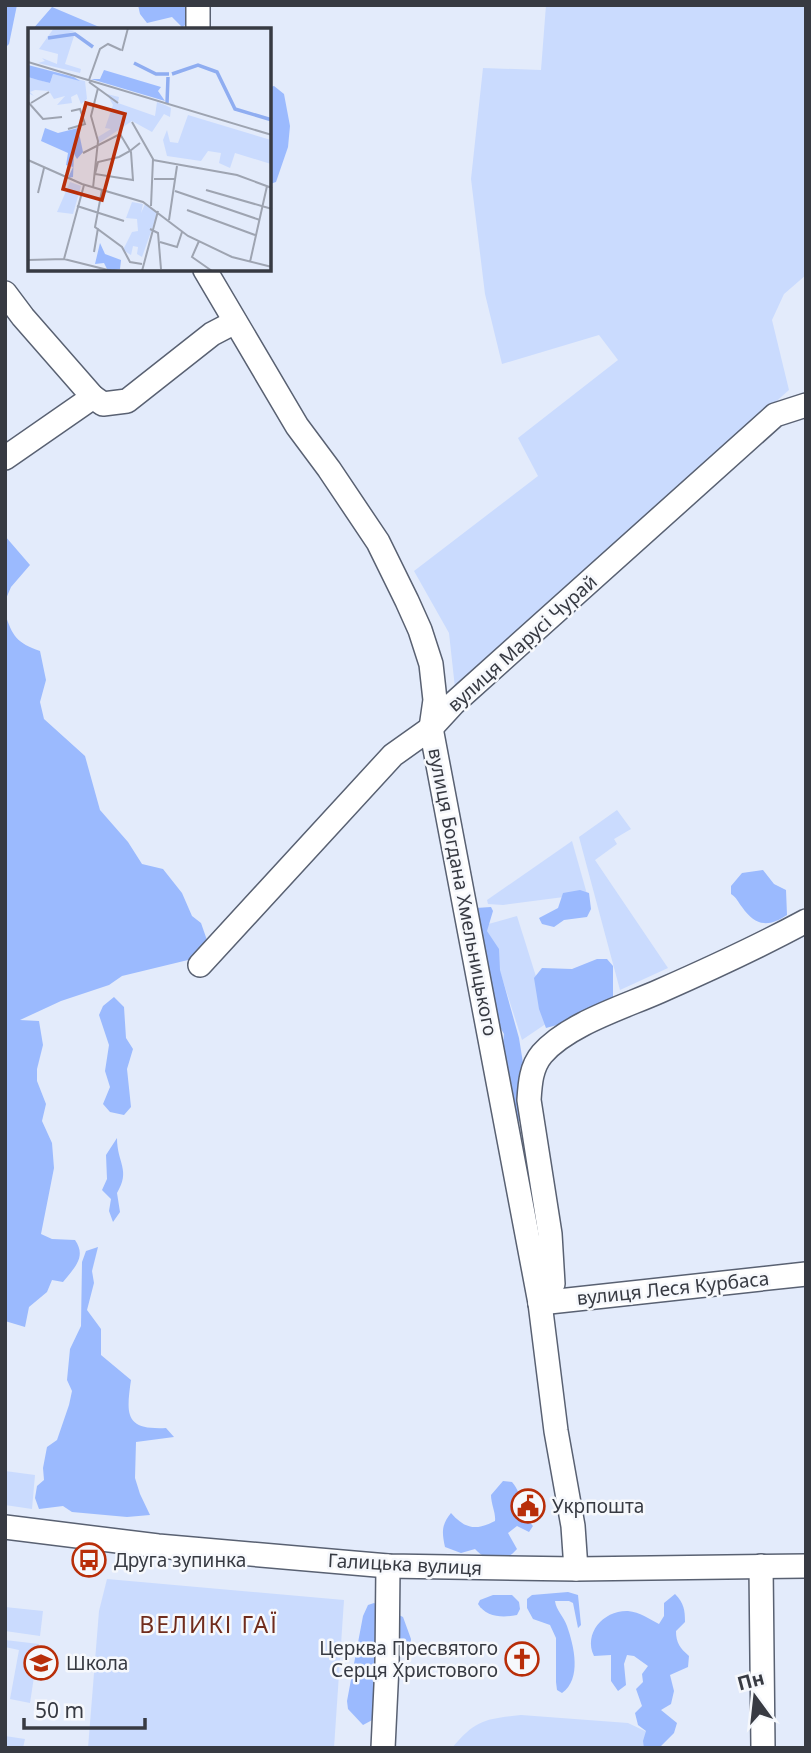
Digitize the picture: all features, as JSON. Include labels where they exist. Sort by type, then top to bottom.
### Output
[{"type":"street","points":[[198,5],[198,28]]},
{"type":"street","name":"вулиця Богдана Хмельницького","points":[[206,271],[297,426],[378,542],[420,630],[430,664],[435,700],[431,728],[540,1303],[556,1432],[573,1526],[576,1569]]},
{"type":"street","points":[[5,293],[93,397],[103,404],[127,401],[212,334],[234,322]]},
{"type":"street","points":[[5,458],[93,397]]},
{"type":"street","name":"вулиця Марусі Чурай","points":[[200,965],[393,755],[431,728],[453,703],[775,415],[806,405]]},
{"type":"street","points":[[540,1303],[553,1284],[550,1234],[529,1100],[530,1078],[540,1056],[558,1040],[588,1022],[762,945],[806,921]]},
{"type":"street","name":"вулиця Леся Курбаса","points":[[540,1303],[806,1274]]},
{"type":"street","name":"Галицька вулиця","points":[[5,1527],[158,1546],[388,1566],[576,1569],[806,1566]]},
{"type":"street","points":[[383,1748],[388,1566]]},
{"type":"street","points":[[761,1566],[764,1748]]},
{"type":"shaded area","points":[[5,5],[17,5],[9,44],[5,48]]},
{"type":"shaded area","points":[[138,5],[189,5],[187,24],[182,27],[172,17],[147,23],[140,14]]},
{"type":"shaded area","points":[[546,5],[806,5],[806,275],[784,294],[772,320],[789,390],[455,688],[449,633],[414,571],[538,476],[518,438],[618,360],[599,335],[502,364],[485,294],[471,179],[483,68],[541,70]]},
{"type":"shaded area","points":[[52,7],[102,28],[34,28]]},
{"type":"shaded area","points":[[274,86],[284,94],[290,126],[288,147],[276,182],[271,184],[271,87]]},
{"type":"shaded area","points":[[5,536],[30,565],[11,587],[5,601]]},
{"type":"shaded area","points":[[5,613],[16,638],[40,651],[46,680],[40,702],[44,719],[85,756],[100,810],[128,842],[142,864],[163,869],[182,893],[192,916],[201,923],[208,943],[188,960],[122,976],[109,985],[61,1001],[20,1020],[39,1021],[43,1045],[37,1081],[46,1104],[42,1121],[52,1143],[54,1168],[41,1234],[52,1239],[75,1240],[80,1252],[78,1262],[63,1282],[52,1280],[47,1292],[29,1307],[25,1327],[5,1321]]},
{"type":"shaded area","points":[[617,810],[631,829],[614,839],[617,844],[595,860],[668,968],[620,990],[579,837]]},
{"type":"shaded area","points":[[572,841],[587,894],[503,905],[488,904],[487,900]]},
{"type":"shaded area","points":[[763,870],[774,884],[786,890],[787,915],[769,923],[752,918],[731,894],[731,886],[742,873]]},
{"type":"shaded area","points":[[580,890],[589,893],[591,909],[587,917],[564,920],[554,927],[542,924],[539,918],[558,908],[563,893]]},
{"type":"shaded area","points":[[491,907],[493,911],[487,931],[499,949],[500,970],[519,1038],[523,1063],[522,1120],[517,1121],[501,1062],[504,1034],[491,1011],[487,985],[490,973],[476,943],[476,908]]},
{"type":"shaded area","points":[[517,916],[550,1021],[522,1040],[485,925]]},
{"type":"shaded area","points":[[597,959],[607,959],[613,966],[613,1000],[594,1015],[546,1028],[539,1009],[534,978],[542,968],[572,969]]},
{"type":"shaded area","points":[[114,997],[124,1007],[126,1038],[133,1049],[127,1069],[131,1107],[124,1115],[110,1112],[103,1104],[110,1087],[105,1071],[109,1045],[99,1015],[103,1006]]},
{"type":"shaded area","points":[[117,1138],[123,1178],[117,1193],[120,1212],[113,1222],[109,1211],[111,1199],[102,1190],[107,1179],[106,1155]]},
{"type":"shaded area","points":[[98,1247],[92,1271],[94,1283],[87,1310],[101,1329],[101,1355],[131,1380],[131,1418],[143,1426],[166,1428],[174,1437],[136,1442],[135,1478],[150,1515],[127,1517],[72,1512],[63,1506],[39,1509],[35,1498],[37,1486],[44,1480],[47,1447],[57,1440],[72,1391],[67,1380],[70,1349],[81,1326],[82,1262],[86,1251]]},
{"type":"shaded area","points":[[5,1471],[35,1475],[32,1509],[5,1505]]},
{"type":"shaded area","points":[[503,1481],[512,1482],[516,1488],[525,1514],[533,1526],[529,1532],[517,1526],[508,1533],[517,1549],[507,1557],[496,1560],[485,1557],[475,1549],[461,1553],[445,1547],[443,1529],[451,1513],[471,1527],[495,1521],[491,1495]]},
{"type":"shaded area","points":[[107,1579],[344,1600],[334,1748],[88,1748],[99,1611]]},
{"type":"shaded area","points":[[568,1592],[578,1595],[581,1625],[578,1628],[573,1603],[555,1601],[570,1634],[575,1662],[572,1679],[562,1693],[557,1690],[556,1682],[556,1638],[550,1625],[533,1619],[527,1608],[527,1599],[532,1595]]},
{"type":"shaded area","points":[[675,1594],[684,1610],[685,1622],[676,1631],[676,1635],[679,1645],[689,1656],[688,1667],[670,1675],[674,1691],[671,1704],[661,1710],[677,1723],[674,1733],[659,1748],[644,1748],[646,1731],[638,1725],[635,1713],[642,1706],[636,1689],[643,1682],[642,1674],[648,1666],[634,1656],[627,1655],[624,1664],[626,1685],[618,1691],[611,1681],[611,1655],[594,1656],[591,1639],[598,1624],[611,1614],[619,1612],[636,1613],[659,1624],[664,1616],[664,1603]]},
{"type":"shaded area","points":[[493,1595],[512,1595],[519,1602],[517,1615],[495,1616],[485,1612],[478,1604],[480,1600]]},
{"type":"shaded area","points":[[374,1603],[403,1617],[411,1639],[410,1651],[380,1657],[376,1718],[363,1725],[348,1709],[347,1701],[363,1616],[368,1605]]},
{"type":"shaded area","points":[[5,1607],[43,1611],[40,1636],[5,1631]]},
{"type":"shaded area","points":[[5,1640],[39,1644],[30,1703],[10,1699],[19,1650],[5,1647]]},
{"type":"shaded area","points":[[521,1715],[628,1723],[647,1732],[646,1748],[452,1748],[468,1731],[482,1722]]},
{"type":"shaded area","points":[[5,1736],[25,1739],[23,1748],[5,1748]]},
{"type":"place","name":"Укрпошта","points":[[528,1506]]},
{"type":"place","name":"Друга зупинка","points":[[89,1560]]},
{"type":"place","name":"Церква Пресвятого Серця Христового","points":[[522,1659]]},
{"type":"place","name":"Школа","points":[[41,1663]]},
{"type":"district","name":"ВЕЛИКІ ГАЇ","points":[[209,1624]]}]
